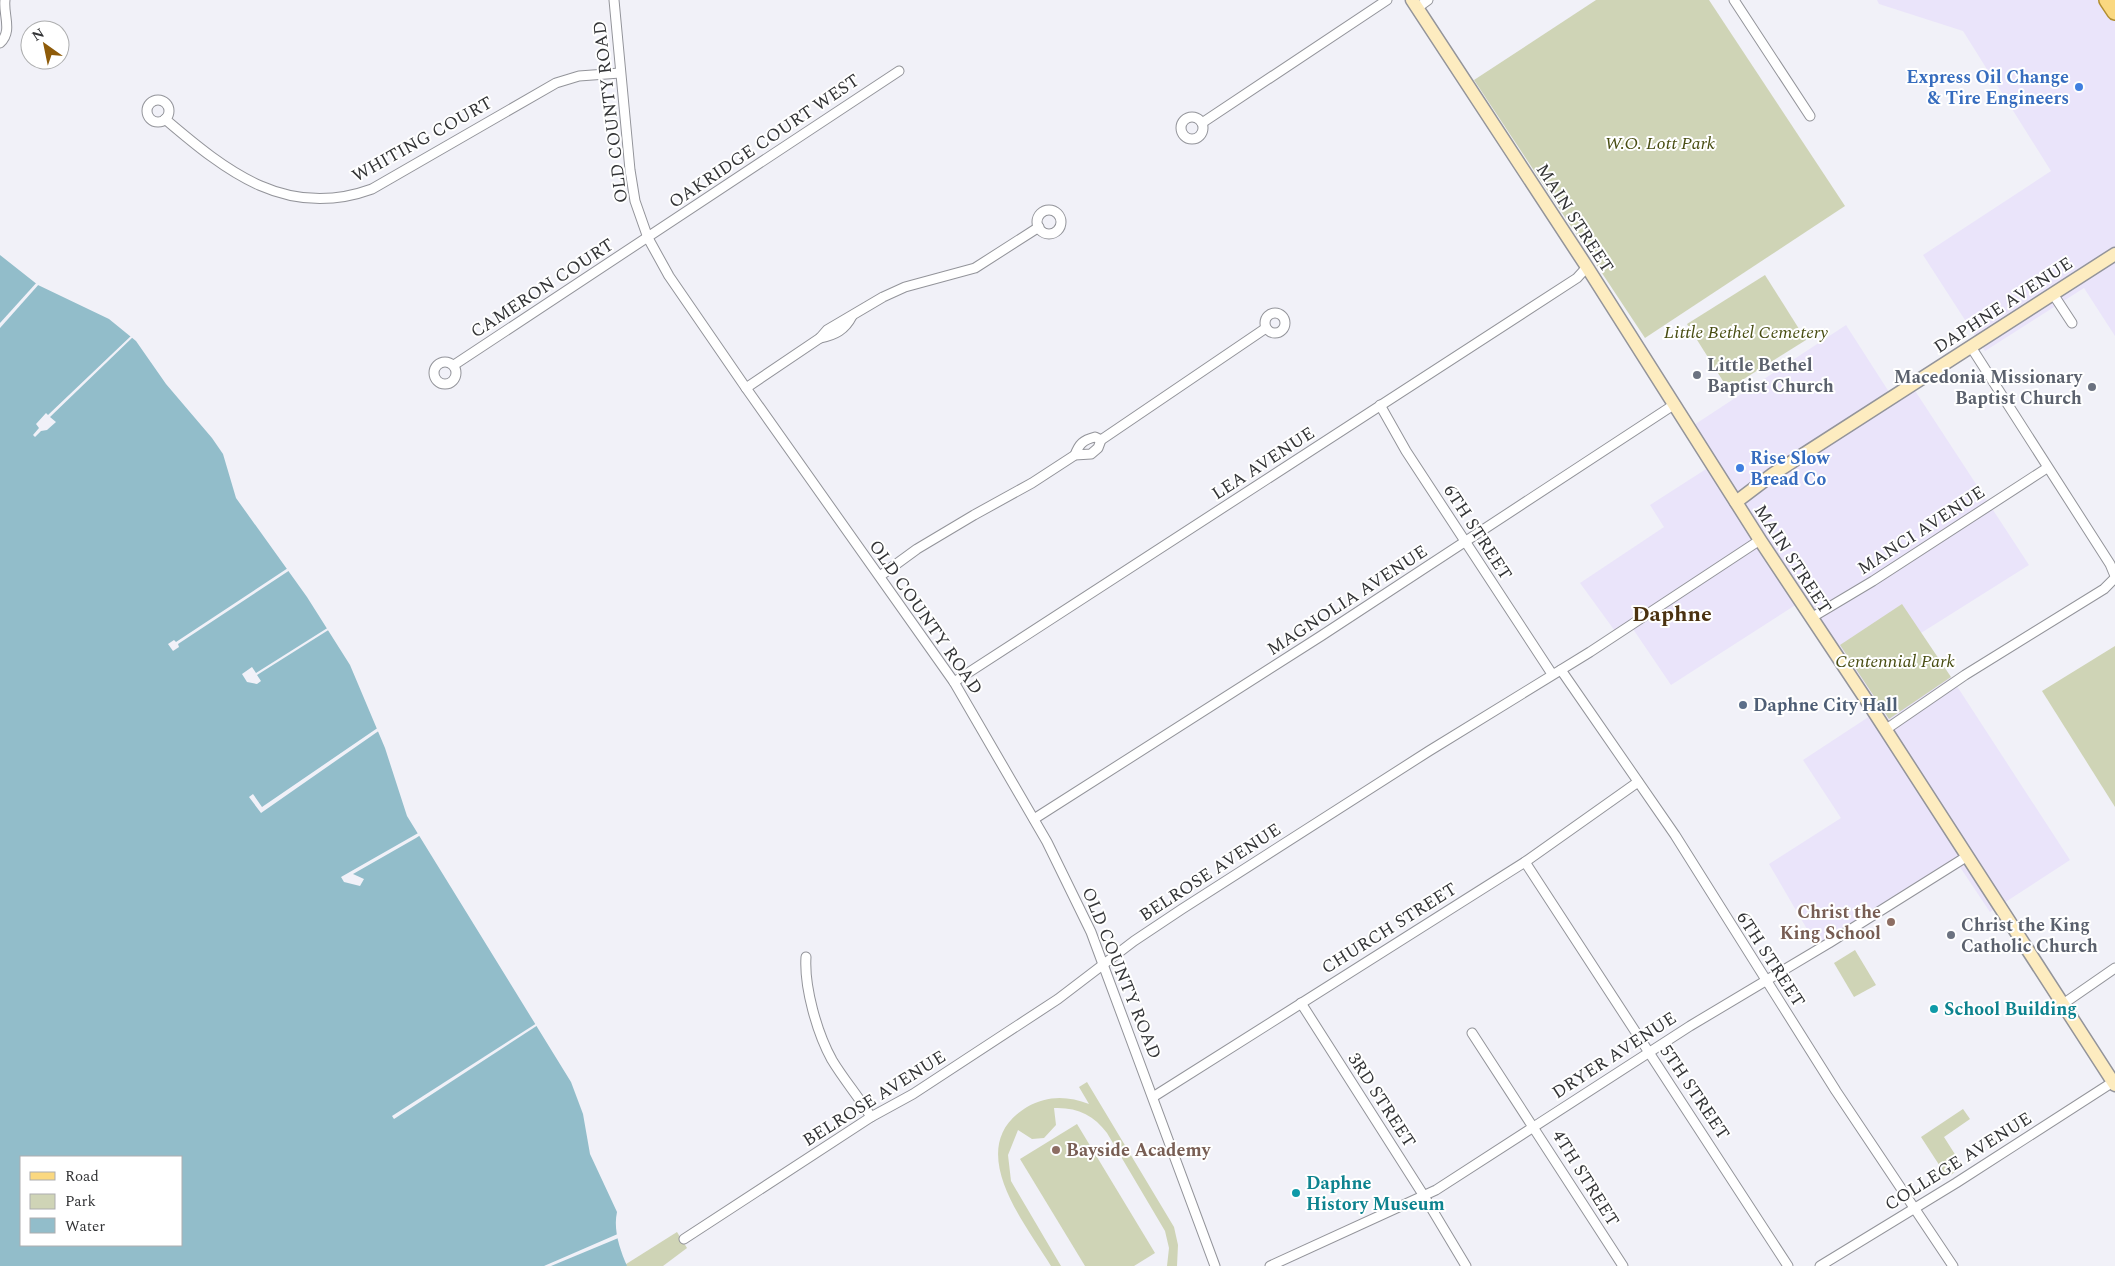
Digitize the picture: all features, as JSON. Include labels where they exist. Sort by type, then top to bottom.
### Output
[{"type":"main road","points":[[2107,0],[2115,12]]},
{"type":"main road","points":[[2112,0],[2115,3]]},
{"type":"main road","name":"MAIN STREET","points":[[1414,4],[1587,267],[1760,540],[2114,1084]]},
{"type":"main road","name":"DAPHNE AVENUE","points":[[1736,502],[1773,474],[2115,254]]},
{"type":"street","points":[[0,43],[5,38],[8,28],[4,8],[6,0]]},
{"type":"street","name":"OLD COUNTY ROAD","points":[[614,0],[620,74],[635,201],[648,238],[669,276],[746,388],[954,682],[1034,819],[1077,901],[1104,965],[1215,1266]]},
{"type":"street","points":[[1202,123],[1387,0]]},
{"type":"street","points":[[1414,4],[1428,0]]},
{"type":"street","points":[[1734,0],[1810,116]]},
{"type":"street","name":"OAKRIDGE COURT WEST","points":[[648,238],[899,71]]},
{"type":"street","name":"WHITING COURT","points":[[165,119],[209,156],[240,176],[300,199],[327,200],[350,197],[372,189],[556,83],[579,76],[620,74]]},
{"type":"street","points":[[746,388],[820,338],[827,330],[884,297],[905,287],[976,268],[1039,227]]},
{"type":"street","name":"CAMERON COURT","points":[[454,365],[648,238]]},
{"type":"street","name":"LEA AVENUE","points":[[954,682],[1577,278],[1587,267]]},
{"type":"street","points":[[2053,294],[2072,323]]},
{"type":"street","points":[[1074,455],[1091,454],[1098,448],[1101,440],[1266,328]]},
{"type":"street","points":[[1885,730],[1964,676],[2104,589],[2115,577],[2110,564],[1971,347]]},
{"type":"street","name":"MAGNOLIA AVENUE","points":[[1034,819],[1466,542],[1675,404]]},
{"type":"street","name":"6TH STREET","points":[[1380,405],[1406,451],[1552,674]]},
{"type":"street","points":[[880,576],[917,549],[974,514],[1032,483],[1074,455],[1079,445],[1085,440],[1095,437],[1101,440]]},
{"type":"street","name":"MANCI AVENUE","points":[[1811,618],[1873,581],[2047,468]]},
{"type":"street","name":"BELROSE AVENUE","points":[[684,1240],[871,1117],[913,1094],[1058,999],[1134,941],[1182,909],[1561,670],[1760,540]]},
{"type":"street","name":"6TH STREET","points":[[1561,670],[1675,835],[1836,1091],[1953,1266]]},
{"type":"street","name":"CHURCH STREET","points":[[1153,1097],[1525,862],[1638,782]]},
{"type":"street","name":"DRYER AVENUE","points":[[1270,1266],[1424,1196],[1690,1026],[1829,943],[1966,857]]},
{"type":"street","name":"5TH STREET","points":[[1525,862],[1788,1266]]},
{"type":"street","points":[[806,956],[808,988],[827,1047],[832,1059],[871,1117]]},
{"type":"street","points":[[2063,1004],[2115,968]]},
{"type":"street","name":"3RD STREET","points":[[1301,1003],[1424,1196],[1466,1266]]},
{"type":"street","name":"4TH STREET","points":[[1472,1033],[1623,1266]]},
{"type":"street","name":"COLLEGE AVENUE","points":[[1820,1266],[2114,1084]]},
{"type":"shaded area","points":[[1877,0],[2115,0],[2115,336],[2084,288],[1985,351],[1923,255],[2051,171],[1963,31],[1879,4]]},
{"type":"shaded area","points":[[1846,325],[1889,392],[1908,380],[2029,565],[1921,633],[1901,604],[1889,718],[1951,677],[2070,860],[1990,912],[1960,867],[1821,953],[1769,864],[1841,818],[1803,760],[1870,716],[1797,604],[1671,685],[1633,629],[1620,638],[1580,583],[1664,527],[1650,505],[1717,462],[1694,425]]},
{"type":"green space","name":"W.O. Lott Park","points":[[1596,0],[1709,0],[1845,206],[1645,338],[1474,80]]},
{"type":"green space","name":"Little Bethel Cemetery","points":[[1765,275],[1806,340],[1728,389],[1687,324]]},
{"type":"green space","name":"Centennial Park","points":[[1902,604],[1951,677],[1889,719],[1840,645]]},
{"type":"green space","points":[[2115,646],[2115,807],[2042,691]]},
{"type":"green space","points":[[1855,950],[1876,985],[1854,997],[1834,963]]},
{"type":"green space","points":[[1087,1082],[1174,1227],[1178,1245],[1177,1266],[1167,1266],[1169,1248],[1165,1231],[1107,1133],[1096,1121],[1084,1113],[1070,1109],[1054,1108],[1056,1125],[1044,1138],[1032,1139],[1018,1130],[1008,1155],[1011,1181],[1061,1266],[1051,1266],[1027,1229],[1004,1185],[999,1164],[999,1143],[1008,1124],[1027,1107],[1043,1100],[1066,1098],[1089,1104],[1079,1087]]},
{"type":"green space","points":[[1963,1109],[1970,1119],[1944,1137],[1963,1167],[1947,1177],[1921,1137]]},
{"type":"green space","points":[[1077,1124],[1155,1253],[1134,1266],[1085,1266],[1020,1159]]},
{"type":"green space","points":[[677,1232],[687,1248],[663,1266],[623,1266]]},
{"type":"water","points":[[0,255],[38,285],[109,319],[136,341],[166,384],[212,438],[223,454],[236,498],[307,597],[350,665],[385,748],[407,816],[571,1082],[583,1114],[590,1154],[617,1212],[617,1233],[627,1266],[0,1266]]},
{"type":"pier","points":[[38,281],[40,283],[0,328],[0,323]]},
{"type":"pier","points":[[132,335],[134,336],[50,417],[56,422],[35,437],[33,435],[39,428],[36,424],[46,413],[48,415]]},
{"type":"pier","points":[[288,568],[290,570],[178,644],[179,647],[173,651],[168,644],[174,640],[176,642]]},
{"type":"pier","points":[[329,627],[330,629],[257,675],[261,681],[257,684],[247,682],[242,674],[252,667],[256,673]]},
{"type":"pier","points":[[379,727],[380,730],[261,813],[249,797],[253,794],[262,807]]},
{"type":"pier","points":[[420,832],[422,834],[416,838],[353,874],[364,879],[360,886],[344,882],[341,877]]},
{"type":"pier","points":[[537,1023],[538,1025],[394,1119],[392,1116]]},
{"type":"pier","points":[[620,1233],[621,1237],[551,1266],[544,1266]]},
{"type":"place","name":"Express Oil Change & Tire Engineers","points":[[2079,87]]},
{"type":"place","name":"Little Bethel Baptist Church","points":[[1697,375]]},
{"type":"place","name":"Macedonia Missionary Baptist Church","points":[[2092,387]]},
{"type":"place","name":"Rise Slow Bread Co","points":[[1740,468]]},
{"type":"place","name":"Daphne City Hall","points":[[1743,705]]},
{"type":"place","name":"Christ the King School","points":[[1891,922]]},
{"type":"place","name":"Christ the King Catholic Church","points":[[1951,935]]},
{"type":"place","name":"School Building","points":[[1934,1009]]},
{"type":"place","name":"Bayside Academy","points":[[1056,1150]]},
{"type":"place","name":"Daphne History Museum","points":[[1296,1193]]},
{"type":"district","name":"Daphne","points":[[1672,613]]}]
